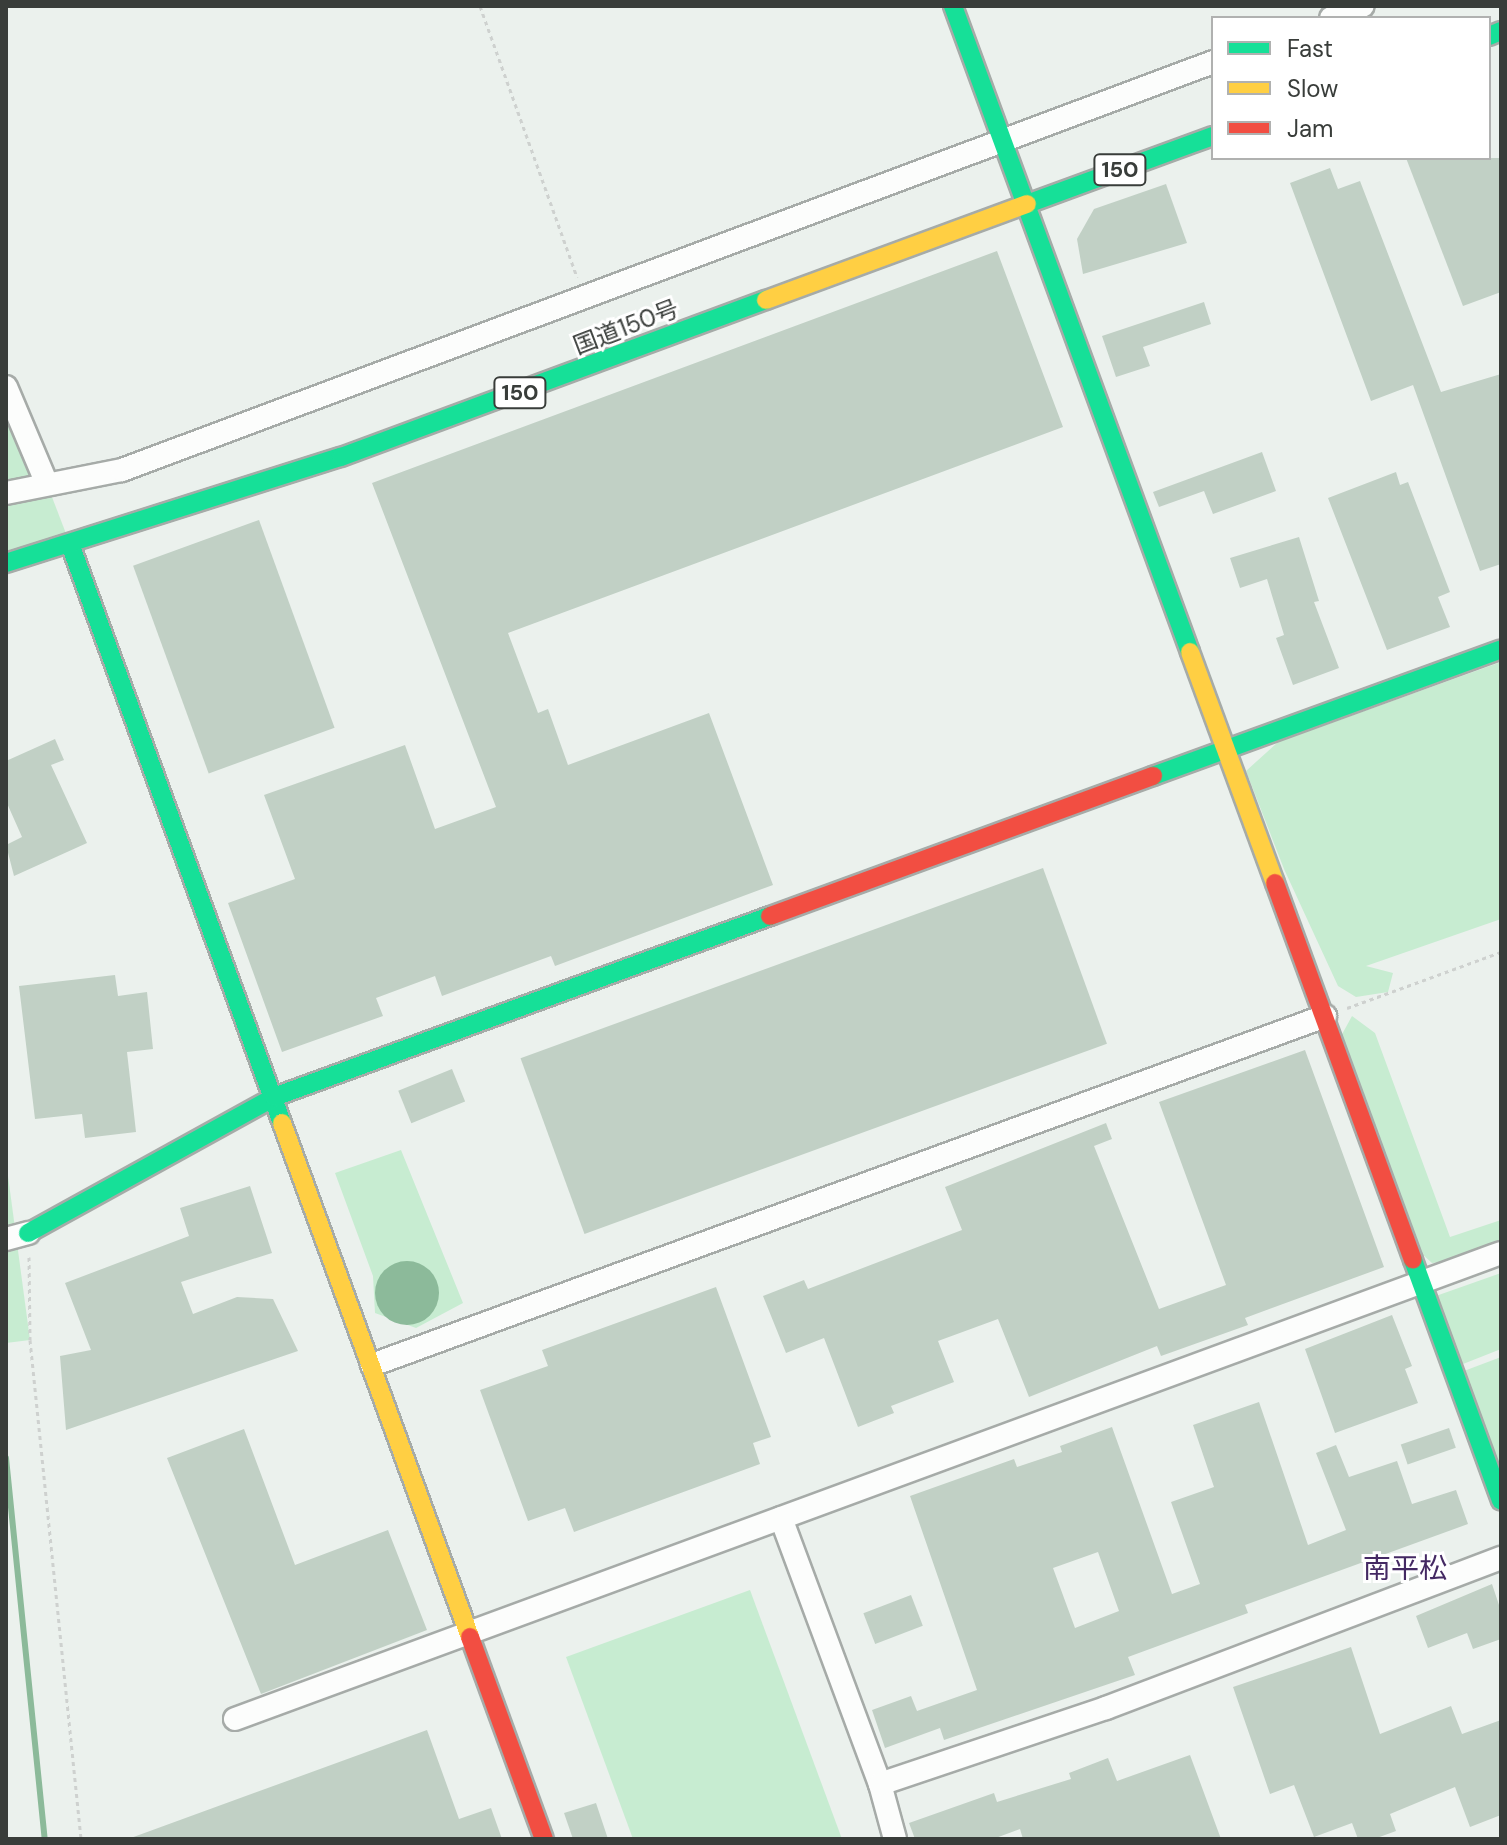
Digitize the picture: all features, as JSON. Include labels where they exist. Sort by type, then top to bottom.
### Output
[{"type":"main road","points":[[953,6],[1501,1500]]},
{"type":"main road","name":"国道150号","points":[[6,563],[356,452],[1211,137]]},
{"type":"main road","points":[[70,544],[166,815],[274,1097],[466,1633],[544,1839]]},
{"type":"main road","points":[[28,1233],[274,1097],[1501,649]]},
{"type":"street","points":[[1336,16],[1363,6]]},
{"type":"street","points":[[6,493],[122,470],[583,294],[1211,63]]},
{"type":"street","points":[[6,387],[47,484]]},
{"type":"street","points":[[372,1365],[1325,1016]]},
{"type":"street","points":[[6,1239],[28,1233]]},
{"type":"street","points":[[235,1719],[1501,1253]]},
{"type":"street","points":[[781,1518],[880,1784],[895,1839]]},
{"type":"street","points":[[880,1784],[1106,1708],[1501,1558]]},
{"type":"path","points":[[480,6],[583,294]]},
{"type":"path","points":[[1325,1016],[1501,952]]},
{"type":"path","points":[[28,1233],[30,1340],[81,1839]]},
{"type":"shaded area","points":[[6,406],[33,478],[6,484]]},
{"type":"shaded area","points":[[47,484],[70,544],[6,563],[6,489]]},
{"type":"shaded area","points":[[1501,662],[1501,919],[1366,966],[1393,973],[1388,992],[1356,997],[1338,986],[1284,869],[1246,771],[1278,742]]},
{"type":"shaded area","points":[[1352,1016],[1375,1033],[1450,1237],[1501,1220],[1501,1244],[1452,1261],[1432,1263],[1421,1253],[1340,1038]]},
{"type":"shaded area","points":[[401,1150],[463,1303],[416,1328],[375,1313],[373,1276],[335,1173]]},
{"type":"shaded area","points":[[6,1161],[30,1340],[6,1343]]},
{"type":"shaded area","points":[[407,1261],[425,1267],[433,1275],[439,1293],[433,1311],[425,1319],[407,1325],[389,1319],[381,1311],[375,1293],[381,1275],[389,1267]]},
{"type":"shaded area","points":[[1501,1273],[1501,1349],[1458,1366],[1433,1297]]},
{"type":"shaded area","points":[[1501,1357],[1501,1500],[1456,1374]]},
{"type":"shaded area","points":[[750,1590],[842,1839],[633,1839],[566,1657]]},
{"type":"building","points":[[1501,158],[1501,292],[1463,306],[1407,160]]},
{"type":"building","points":[[1330,168],[1338,189],[1360,181],[1441,392],[1501,374],[1501,564],[1480,571],[1413,385],[1371,401],[1290,183]]},
{"type":"building","points":[[1166,184],[1187,243],[1083,274],[1077,239],[1094,209]]},
{"type":"building","points":[[997,251],[1063,427],[508,633],[538,713],[548,709],[568,765],[709,713],[773,885],[555,966],[551,956],[442,996],[435,976],[376,998],[383,1016],[282,1052],[228,903],[295,879],[264,795],[405,745],[435,829],[496,807],[372,483]]},
{"type":"building","points":[[1204,302],[1211,324],[1143,347],[1150,366],[1116,377],[1102,336]]},
{"type":"building","points":[[1262,452],[1276,491],[1213,514],[1204,491],[1159,507],[1153,492]]},
{"type":"building","points":[[1396,472],[1400,485],[1408,482],[1450,592],[1438,597],[1450,627],[1387,650],[1328,498]]},
{"type":"building","points":[[259,520],[335,728],[209,774],[133,566]]},
{"type":"building","points":[[1299,537],[1319,601],[1314,602],[1339,668],[1293,685],[1276,638],[1284,635],[1267,579],[1240,588],[1230,558]]},
{"type":"building","points":[[55,739],[64,760],[51,765],[87,843],[14,876],[6,845],[22,837],[6,801],[6,761]]},
{"type":"building","points":[[1043,868],[1107,1044],[584,1234],[521,1058]]},
{"type":"building","points":[[115,975],[118,996],[147,992],[153,1049],[127,1052],[136,1132],[85,1138],[82,1114],[35,1119],[19,986]]},
{"type":"building","points":[[1305,1050],[1384,1267],[1245,1318],[1248,1325],[1161,1356],[1157,1346],[1029,1397],[998,1319],[938,1341],[954,1382],[891,1406],[894,1413],[858,1427],[824,1338],[786,1353],[763,1296],[804,1280],[808,1289],[962,1230],[945,1187],[1106,1123],[1112,1139],[1094,1146],[1159,1309],[1226,1285],[1159,1102]]},
{"type":"building","points":[[452,1069],[465,1101],[411,1123],[398,1091]]},
{"type":"building","points":[[250,1186],[272,1253],[181,1282],[193,1314],[237,1297],[273,1299],[298,1351],[66,1430],[60,1356],[91,1350],[65,1283],[189,1236],[180,1208]]},
{"type":"building","points":[[716,1287],[771,1437],[753,1443],[760,1464],[574,1532],[565,1508],[528,1521],[480,1390],[548,1366],[542,1350]]},
{"type":"building","points":[[1392,1315],[1412,1366],[1405,1369],[1418,1403],[1335,1433],[1305,1349]]},
{"type":"building","points":[[1259,1402],[1308,1545],[1346,1530],[1316,1453],[1336,1445],[1349,1477],[1397,1461],[1412,1504],[1456,1490],[1468,1524],[1245,1605],[1248,1613],[1128,1657],[1135,1675],[944,1740],[940,1728],[885,1748],[872,1710],[911,1696],[917,1711],[977,1690],[910,1496],[1014,1459],[1017,1467],[1062,1452],[1060,1446],[1112,1427],[1172,1594],[1200,1584],[1171,1502],[1214,1487],[1193,1425]],"holes":[[[1098,1552],[1119,1611],[1075,1628],[1053,1568]]]},
{"type":"building","points":[[1449,1428],[1456,1448],[1408,1464],[1401,1445]]},
{"type":"building","points":[[244,1429],[295,1565],[388,1530],[427,1630],[261,1694],[167,1458]]},
{"type":"building","points":[[1492,1584],[1501,1611],[1501,1639],[1473,1649],[1467,1633],[1428,1648],[1416,1616]]},
{"type":"building","points":[[911,1595],[923,1626],[875,1644],[863,1613]]},
{"type":"building","points":[[1351,1647],[1380,1734],[1451,1706],[1462,1734],[1501,1720],[1501,1815],[1470,1827],[1455,1787],[1390,1814],[1396,1831],[1374,1839],[1358,1839],[1352,1823],[1314,1837],[1294,1785],[1270,1794],[1233,1687]]},
{"type":"building","points":[[427,1730],[459,1819],[491,1808],[502,1839],[128,1839]]},
{"type":"building","points":[[1190,1755],[1221,1839],[1023,1839],[1020,1829],[993,1839],[915,1839],[909,1823],[994,1793],[997,1802],[1071,1779],[1069,1773],[1108,1758],[1117,1781]]},
{"type":"building","points":[[596,1803],[608,1839],[573,1839],[564,1813]]},
{"type":"waterway","points":[[6,1458],[45,1839]]},
{"type":"traffic: fast","points":[[953,6],[1190,652]]},
{"type":"traffic: fast","points":[[1491,35],[1501,31]]},
{"type":"traffic: fast","points":[[1027,204],[1211,137]]},
{"type":"traffic: fast","points":[[6,563],[341,457],[766,300]]},
{"type":"traffic: fast","points":[[70,544],[282,1123]]},
{"type":"traffic: fast","points":[[1153,776],[1501,649]]},
{"type":"traffic: fast","points":[[28,1233],[274,1097],[770,916]]},
{"type":"traffic: fast","points":[[1413,1260],[1501,1500]]},
{"type":"traffic: slow","points":[[766,300],[1027,204]]},
{"type":"traffic: slow","points":[[1190,652],[1275,883]]},
{"type":"traffic: slow","points":[[282,1123],[470,1637]]},
{"type":"traffic: jam","points":[[770,916],[1153,776]]},
{"type":"traffic: jam","points":[[1275,883],[1413,1260]]},
{"type":"traffic: jam","points":[[470,1637],[544,1839]]},
{"type":"district","name":"南平松","points":[[1405,1569]]}]
